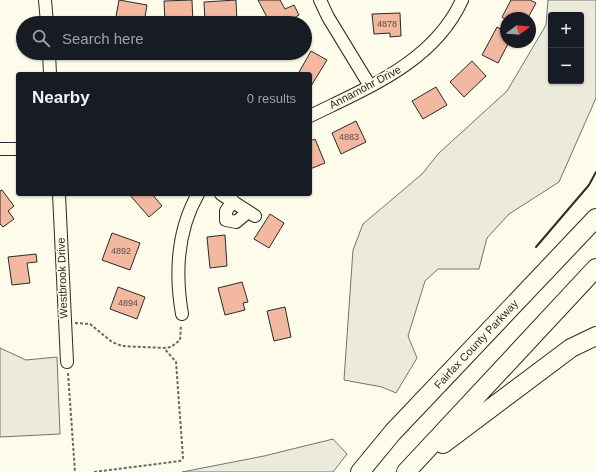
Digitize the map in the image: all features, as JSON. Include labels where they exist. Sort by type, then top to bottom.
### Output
[{"type":"highway","points":[[579,235],[596,208]]},
{"type":"highway","name":"Fairfax County Parkway","points":[[360,472],[393,432],[596,218]]},
{"type":"highway","points":[[407,471],[596,268]]},
{"type":"highway","points":[[407,471],[571,348],[596,336]]},
{"type":"street","points":[[45,0],[46,16]]},
{"type":"street","points":[[320,0],[370,86]]},
{"type":"street","name":"Annamohr Drive","points":[[312,115],[389,77],[410,63],[436,39],[456,14],[462,0]]},
{"type":"street","points":[[49,60],[50,72]]},
{"type":"street","points":[[0,149],[16,149]]},
{"type":"street","name":"Westbrook Drive","points":[[58,196],[67,362]]},
{"type":"street","points":[[182,314],[178,277],[180,248],[184,228],[197,196]]},
{"type":"street","points":[[224,196],[232,201],[251,214],[236,222],[226,220],[226,211],[232,201]]},
{"type":"path","points":[[64,323],[90,324],[112,342],[122,346],[164,348],[171,347],[180,340],[182,314]]},
{"type":"path","points":[[94,472],[180,461],[183,458],[176,362],[164,348]]},
{"type":"path","points":[[67,362],[75,472]]},
{"type":"shaded area","points":[[548,0],[596,0],[596,98],[559,182],[509,214],[487,238],[479,269],[438,269],[425,281],[408,336],[417,358],[396,393],[382,387],[344,380],[353,250],[363,224],[422,174],[439,153],[507,91],[532,48],[536,48],[536,42],[546,25]]},
{"type":"shaded area","points":[[0,348],[26,360],[57,357],[60,434],[0,437]]},
{"type":"shaded area","points":[[333,439],[347,454],[333,472],[182,472],[264,456]]},
{"type":"building","points":[[119,0],[147,5],[145,16],[116,16]]},
{"type":"building","points":[[192,0],[193,16],[165,16],[164,1]]},
{"type":"building","points":[[236,0],[237,16],[205,16],[204,2]]},
{"type":"building","points":[[258,0],[280,0],[285,9],[294,5],[299,15],[297,16],[266,16]]},
{"type":"building","points":[[511,0],[530,0],[536,3],[531,12],[505,12]]},
{"type":"building","points":[[400,13],[401,36],[390,37],[390,33],[374,34],[372,14]]},
{"type":"building","points":[[497,27],[500,29],[500,48],[506,48],[498,63],[482,55]]},
{"type":"building","points":[[312,52],[327,60],[312,84],[312,72],[299,72],[306,60],[312,60]]},
{"type":"building","points":[[472,61],[486,76],[464,97],[450,82]]},
{"type":"building","points":[[436,87],[447,105],[423,119],[412,101]]},
{"type":"building","points":[[356,121],[366,142],[341,154],[332,133]]},
{"type":"building","points":[[315,139],[325,163],[312,168],[312,140]]},
{"type":"building","points":[[2,190],[14,206],[8,211],[14,219],[3,227],[0,224],[0,191]]},
{"type":"building","points":[[131,196],[154,196],[162,206],[149,217]]},
{"type":"building","points":[[270,214],[284,223],[269,248],[254,239]]},
{"type":"building","points":[[112,233],[140,243],[130,270],[102,260]]},
{"type":"building","points":[[225,235],[227,266],[210,268],[207,237]]},
{"type":"building","points":[[36,254],[37,262],[27,263],[30,283],[12,285],[8,257]]},
{"type":"building","points":[[242,282],[248,302],[243,303],[245,310],[225,315],[218,288]]},
{"type":"building","points":[[118,287],[145,297],[137,319],[110,309]]},
{"type":"building","points":[[285,307],[291,337],[274,341],[267,311]]},
{"type":"wall","points":[[536,247],[589,185],[596,172]]}]
